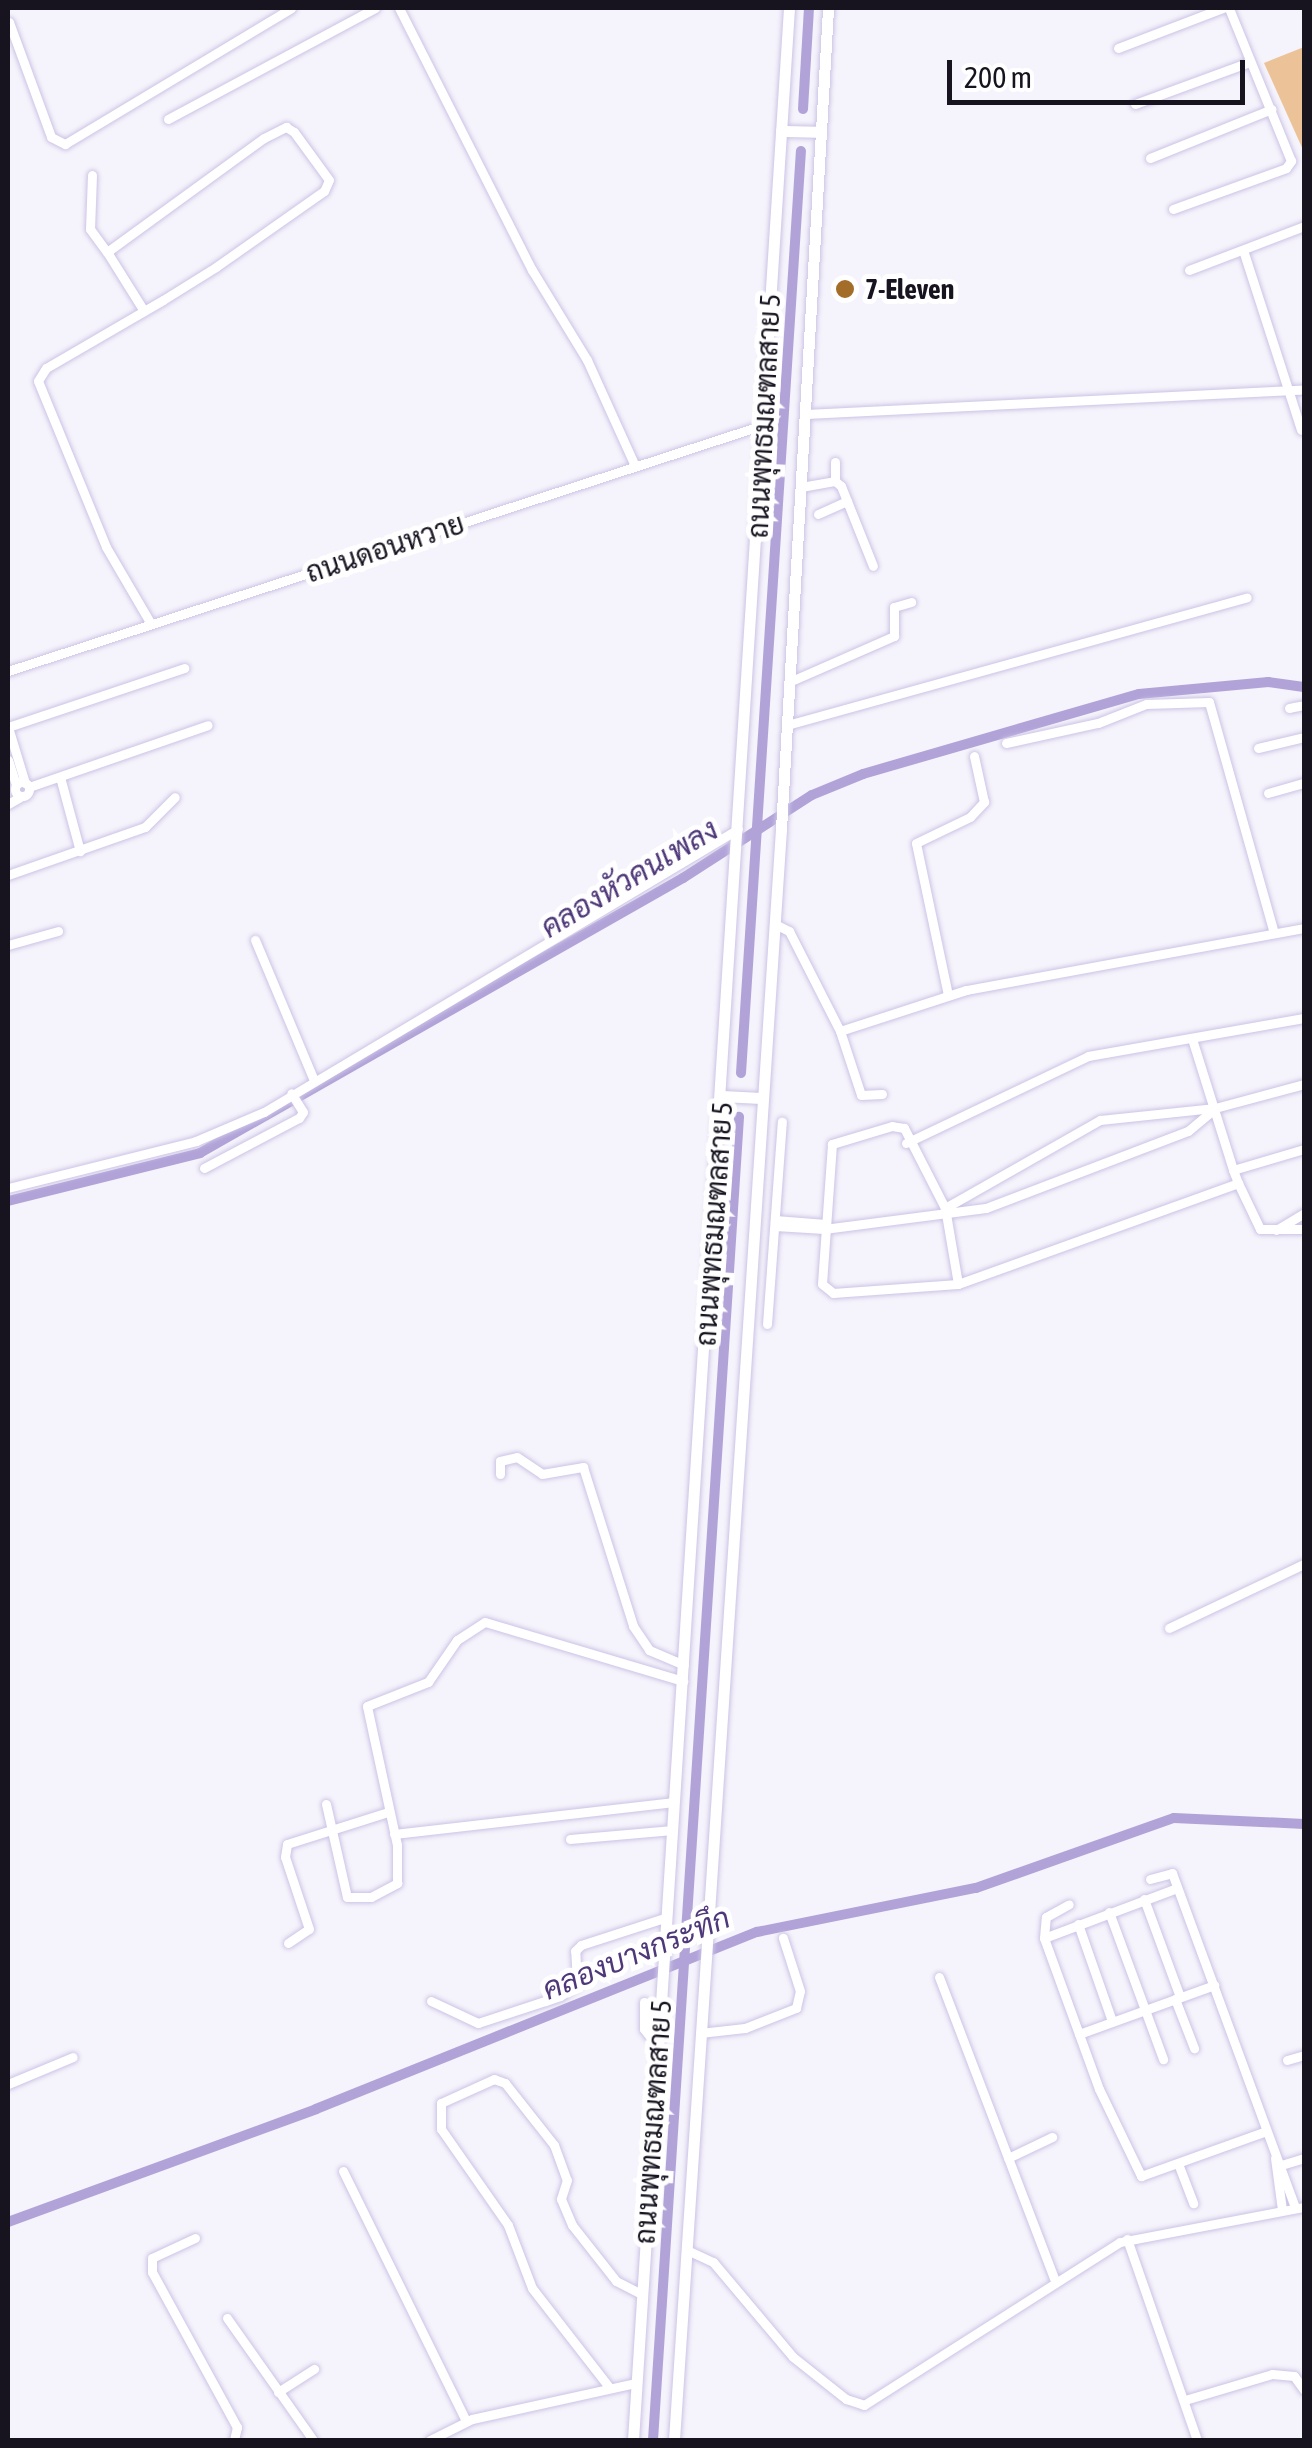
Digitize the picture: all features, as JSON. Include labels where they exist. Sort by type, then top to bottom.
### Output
[{"type":"main road","name":"ถนนพุทธมณฑลสาย 5","points":[[632,2440],[722,1096],[789,8]]},
{"type":"main road","name":"ถนนพุทธมณฑลสาย 5","points":[[674,2440],[775,924],[828,8]]},
{"type":"main road","points":[[781,131],[822,132]]},
{"type":"main road","points":[[722,1096],[761,1098]]},
{"type":"street","points":[[8,22],[51,137],[65,144],[291,8]]},
{"type":"street","points":[[168,119],[375,8]]},
{"type":"street","points":[[399,8],[532,270],[587,360],[635,466]]},
{"type":"street","points":[[1118,48],[1226,8],[1290,149],[1286,168],[1172,209]]},
{"type":"street","points":[[1135,104],[1250,62]]},
{"type":"street","points":[[1150,158],[1272,109]]},
{"type":"street","points":[[106,252],[280,128],[294,132],[328,180],[304,206],[144,311],[46,368],[38,380],[106,547],[152,624]]},
{"type":"street","points":[[92,175],[90,229],[144,311]]},
{"type":"street","points":[[1189,270],[1304,226]]},
{"type":"street","points":[[1242,250],[1302,430]]},
{"type":"street","points":[[805,414],[1304,390]]},
{"type":"street","name":"ถนนดอนหวาย","points":[[8,671],[763,424]]},
{"type":"street","points":[[836,462],[835,481],[874,566]]},
{"type":"street","points":[[801,487],[835,481]]},
{"type":"street","points":[[818,514],[847,502]]},
{"type":"street","points":[[787,726],[1247,597]]},
{"type":"street","points":[[789,682],[894,636],[894,607],[911,602]]},
{"type":"street","points":[[19,789],[8,727],[184,668]]},
{"type":"street","points":[[1006,743],[1098,723],[1146,704],[1210,702],[1274,933]]},
{"type":"street","points":[[1289,708],[1304,705]]},
{"type":"street","points":[[8,804],[19,789],[208,725]]},
{"type":"street","points":[[1258,748],[1304,737]]},
{"type":"street","points":[[948,995],[916,843],[970,817],[984,802],[974,756]]},
{"type":"street","points":[[8,760],[19,789]]},
{"type":"street","points":[[60,777],[80,851]]},
{"type":"street","points":[[1268,793],[1304,783]]},
{"type":"street","points":[[8,859],[10,874],[80,851],[154,822],[175,798]]},
{"type":"street","points":[[8,1188],[196,1141],[293,1096],[313,1078],[738,829]]},
{"type":"street","points":[[775,924],[789,932],[840,1031],[861,1094],[882,1094]]},
{"type":"street","points":[[840,1031],[948,995],[1304,928]]},
{"type":"street","points":[[8,945],[58,932]]},
{"type":"street","points":[[255,940],[313,1078]]},
{"type":"street","points":[[906,1143],[1069,1062],[1193,1042],[1304,1018]]},
{"type":"street","points":[[1193,1042],[1233,1170],[1258,1227],[1304,1229]]},
{"type":"street","points":[[945,1208],[1100,1120],[1215,1108],[1304,1084]]},
{"type":"street","points":[[204,1168],[299,1118],[301,1109],[293,1096]]},
{"type":"street","points":[[775,1223],[827,1227],[945,1208],[986,1208],[1188,1131],[1215,1108]]},
{"type":"street","points":[[767,1324],[782,1122]]},
{"type":"street","points":[[958,1284],[945,1208],[898,1125],[832,1144],[826,1291],[958,1284],[1238,1183]]},
{"type":"street","points":[[1233,1170],[1304,1149]]},
{"type":"street","points":[[756,1172],[778,1175]]},
{"type":"street","points":[[1276,1230],[1304,1213]]},
{"type":"street","points":[[500,1474],[500,1461],[517,1457],[542,1474],[583,1468],[634,1626],[649,1650],[684,1665]]},
{"type":"street","points":[[1169,1628],[1304,1564]]},
{"type":"street","points":[[326,1804],[343,1890],[357,1900],[397,1883],[394,1834],[367,1706],[428,1682],[472,1627],[496,1622],[683,1680]]},
{"type":"street","points":[[394,1834],[674,1802]]},
{"type":"street","points":[[288,1943],[309,1929],[285,1850],[296,1839],[388,1812]]},
{"type":"street","points":[[570,1839],[672,1830]]},
{"type":"street","points":[[687,2250],[713,2262],[793,2357],[846,2400],[864,2405],[1127,2239],[1300,2207],[1276,2164],[1172,1873],[1150,1880]]},
{"type":"street","points":[[1044,1938],[1177,1888]]},
{"type":"street","points":[[1144,1899],[1194,2048]]},
{"type":"street","points":[[1069,1904],[1046,1917],[1044,1938],[1137,2172],[1145,2178],[1264,2132]]},
{"type":"street","points":[[1110,1912],[1163,2059]]},
{"type":"street","points":[[430,2000],[478,2023],[560,1996],[577,1984],[575,1951],[582,1945],[666,1917]]},
{"type":"street","points":[[1078,1924],[1112,2021]]},
{"type":"street","points":[[700,2033],[745,2028],[796,2008],[800,1991],[783,1938]]},
{"type":"street","points":[[939,1976],[1055,2281]]},
{"type":"street","points":[[1079,2034],[1214,1985]]},
{"type":"street","points":[[644,2002],[644,2029],[658,2047]]},
{"type":"street","points":[[1286,2060],[1304,2054]]},
{"type":"street","points":[[8,2084],[73,2057]]},
{"type":"street","points":[[609,2387],[532,2288],[508,2225],[441,2130],[441,2103],[494,2078],[505,2082],[554,2145],[567,2180],[561,2199],[572,2225],[616,2280],[642,2294]]},
{"type":"street","points":[[1008,2158],[1052,2137]]},
{"type":"street","points":[[1276,2164],[1304,2158]]},
{"type":"street","points":[[1276,2164],[1282,2210]]},
{"type":"street","points":[[1179,2166],[1194,2203]]},
{"type":"street","points":[[343,2171],[466,2421]]},
{"type":"street","points":[[195,2238],[152,2258],[152,2272],[233,2419],[234,2440]]},
{"type":"street","points":[[1127,2239],[1197,2440]]},
{"type":"street","points":[[227,2318],[312,2440]]},
{"type":"street","points":[[278,2392],[314,2369]]},
{"type":"street","points":[[1185,2400],[1272,2374],[1294,2376],[1304,2390]]},
{"type":"street","points":[[430,2440],[466,2421],[636,2383]]},
{"type":"shaded area","points":[[1304,47],[1304,152],[1264,63]]},
{"type":"waterway","points":[[803,109],[809,8]]},
{"type":"waterway","points":[[741,1073],[801,151]]},
{"type":"waterway","name":"คลองหัวคนเพลง","points":[[8,1201],[200,1153],[683,878],[812,795],[863,774],[1139,694],[1268,682],[1304,687]]},
{"type":"waterway","points":[[653,2440],[739,1117]]},
{"type":"waterway","name":"คลองบางกระทึก","points":[[8,2222],[316,2109],[757,1932],[976,1888],[1174,1818],[1304,1824]]},
{"type":"place","name":"7-Eleven","points":[[845,289]]}]
